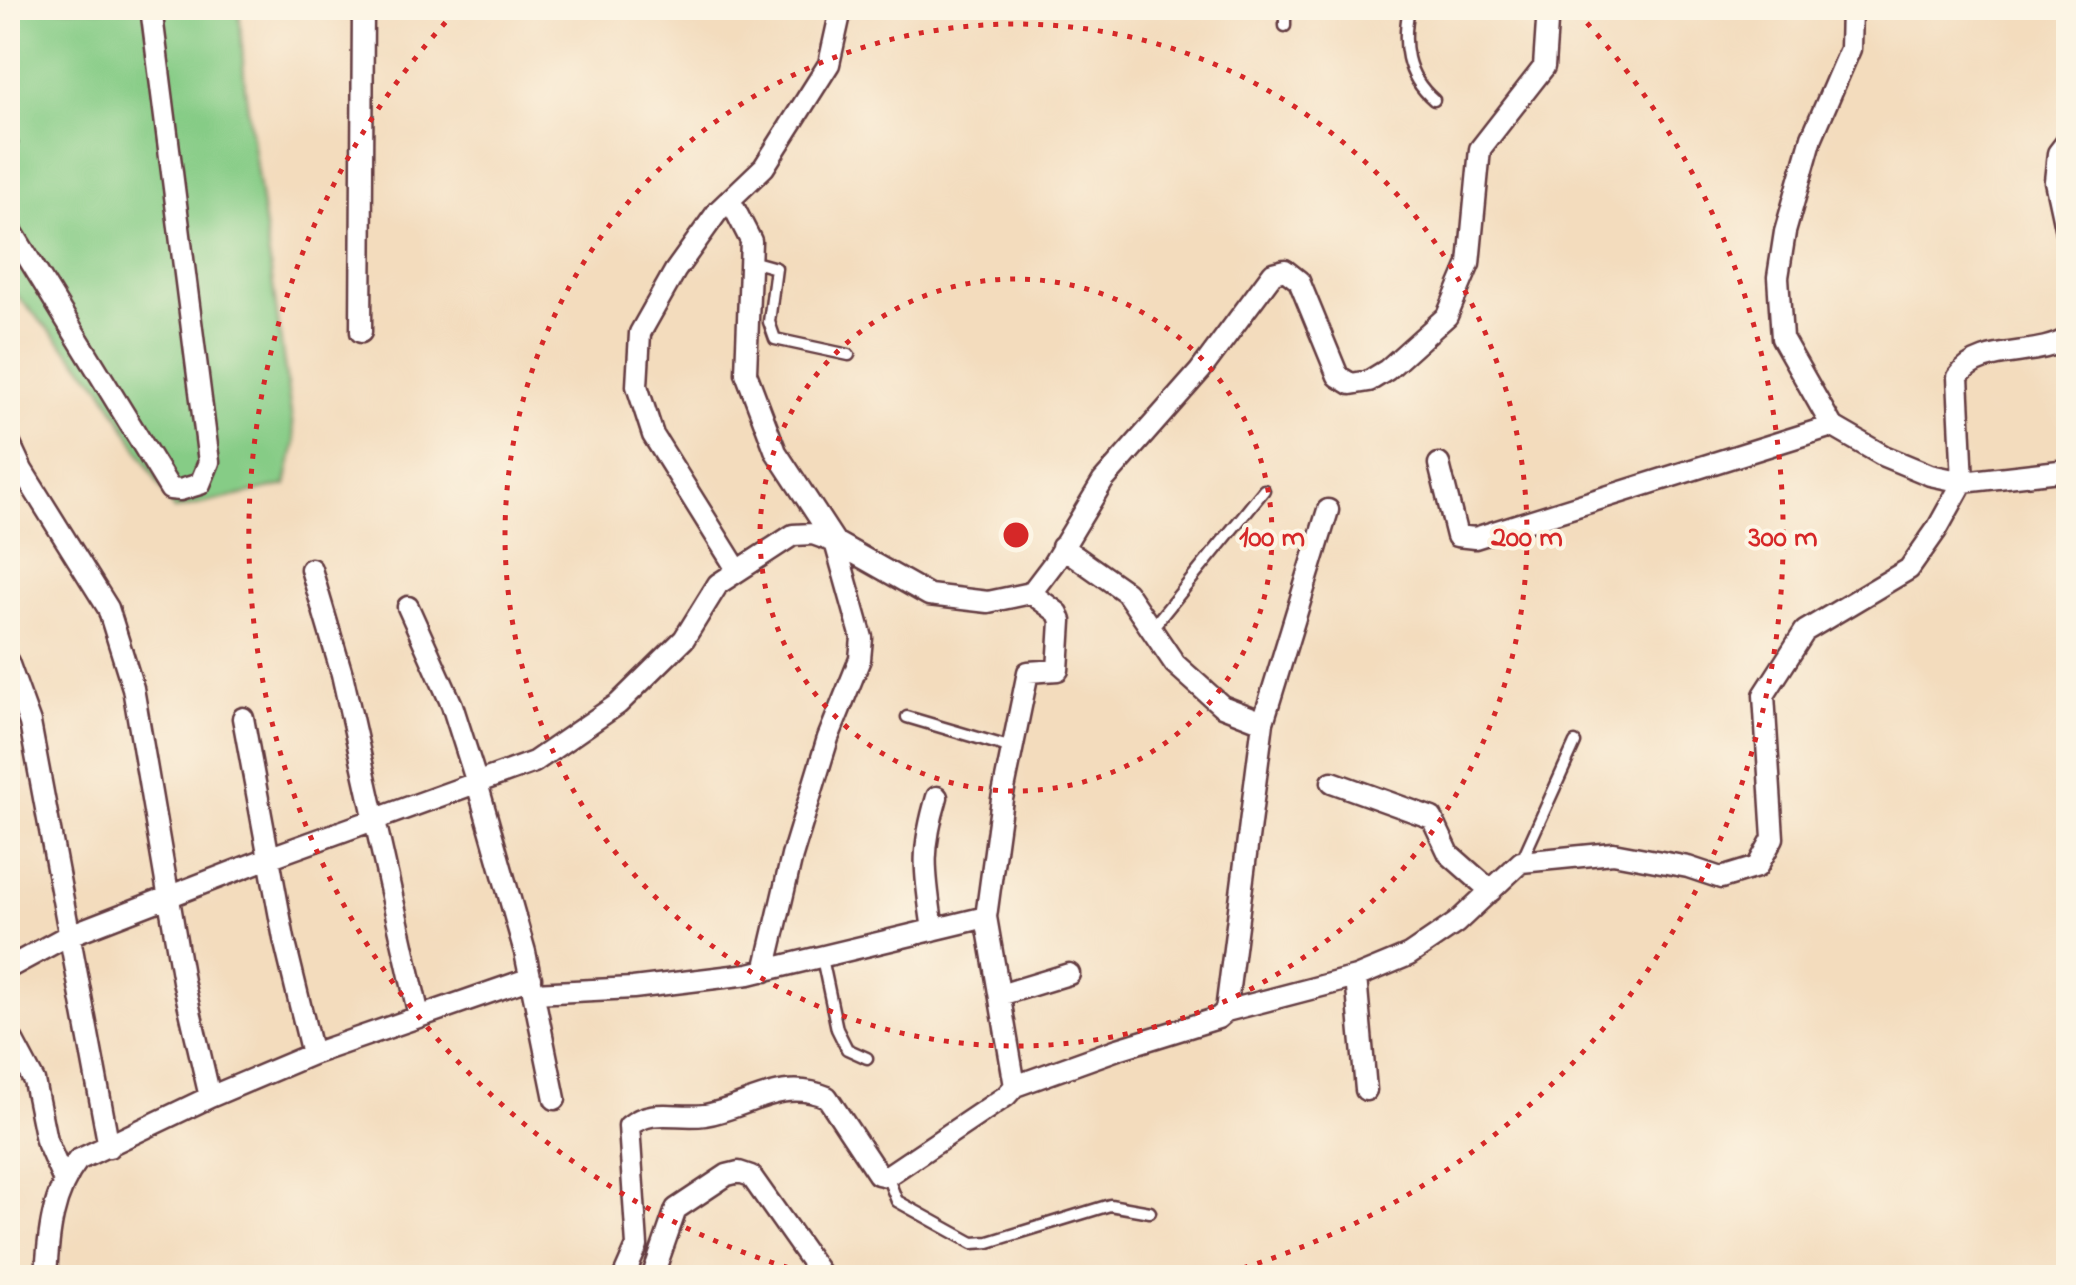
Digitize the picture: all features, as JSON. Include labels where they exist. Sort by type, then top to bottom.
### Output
[{"type":"street","points":[[8,225],[170,489],[200,484],[209,462],[150,8]]},
{"type":"street","points":[[362,332],[363,8]]},
{"type":"street","points":[[738,571],[653,435],[637,386],[640,333],[676,271],[730,200],[764,167],[830,64],[839,19],[836,8]]},
{"type":"street","points":[[8,968],[67,936],[534,762],[618,704],[684,640],[718,584],[793,535],[813,534],[834,542],[929,595],[988,602],[1030,593],[1103,480],[1200,372],[1272,274],[1285,270],[1298,281],[1338,376],[1350,384],[1369,381],[1387,370],[1447,316],[1469,264],[1480,149],[1544,67],[1548,8]]},
{"type":"street","points":[[1851,8],[1850,49],[1812,137],[1785,232],[1778,277],[1782,338],[1832,426],[1884,456],[1930,475],[1962,482],[2068,470]]},
{"type":"street","points":[[2068,140],[2055,164],[2068,241]]},
{"type":"street","points":[[730,200],[751,241],[746,373],[776,452],[834,542],[862,638],[860,659],[828,738],[792,856],[765,971]]},
{"type":"street","points":[[623,1278],[637,1246],[629,1126],[640,1116],[704,1115],[762,1094],[815,1092],[827,1098],[878,1174],[886,1176],[1006,1096],[1015,1086],[1218,1018],[1226,1011],[1356,977],[1408,955],[1456,923],[1521,862],[1613,854],[1688,866],[1722,878],[1757,867],[1773,838],[1764,695],[1805,631],[1910,569],[1937,529],[1962,482],[1958,377],[1966,365],[2048,349],[2068,338]]},
{"type":"street","points":[[1438,464],[1457,536],[1475,538],[1832,426]]},
{"type":"street","points":[[8,440],[22,470],[108,608],[132,688],[183,981],[210,1098]]},
{"type":"street","points":[[1226,1011],[1263,722],[1328,510]]},
{"type":"street","points":[[1062,547],[1126,592],[1175,664],[1222,706],[1263,722]]},
{"type":"street","points":[[312,568],[342,674],[419,1016]]},
{"type":"street","points":[[1015,1086],[986,917],[1002,799],[1028,672],[1058,670],[1061,662],[1058,613],[1030,593]]},
{"type":"street","points":[[408,607],[452,705],[477,783],[532,986],[555,1099]]},
{"type":"street","points":[[8,662],[30,722],[108,1147]]},
{"type":"street","points":[[244,718],[284,939],[312,1054]]},
{"type":"street","points":[[1332,782],[1432,818],[1449,854],[1491,891]]},
{"type":"street","points":[[934,930],[924,861],[925,837],[937,797]]},
{"type":"street","points":[[46,1278],[48,1238],[63,1179],[78,1160],[312,1054],[419,1016],[532,986],[633,988],[765,971],[986,917]]},
{"type":"street","points":[[1000,995],[1069,974]]},
{"type":"street","points":[[1356,977],[1366,1090]]},
{"type":"street","points":[[8,1032],[34,1081],[46,1140],[63,1179]]},
{"type":"street","points":[[652,1278],[676,1209],[727,1174],[739,1172],[751,1176],[824,1278]]},
{"type":"lane","points":[[1285,8],[1285,26]]},
{"type":"lane","points":[[1409,8],[1403,38],[1410,68],[1434,100]]},
{"type":"lane","points":[[751,261],[776,268],[769,322],[775,339],[848,355]]},
{"type":"lane","points":[[1152,628],[1264,490]]},
{"type":"lane","points":[[907,716],[1013,748]]},
{"type":"lane","points":[[1521,862],[1574,743]]},
{"type":"lane","points":[[822,958],[837,1029],[847,1048],[867,1058]]},
{"type":"lane","points":[[886,1176],[897,1201],[973,1242],[989,1242],[1110,1205],[1150,1212]]},
{"type":"green space","points":[[8,8],[239,8],[245,88],[295,442],[286,485],[174,510],[101,386],[8,286]]}]
